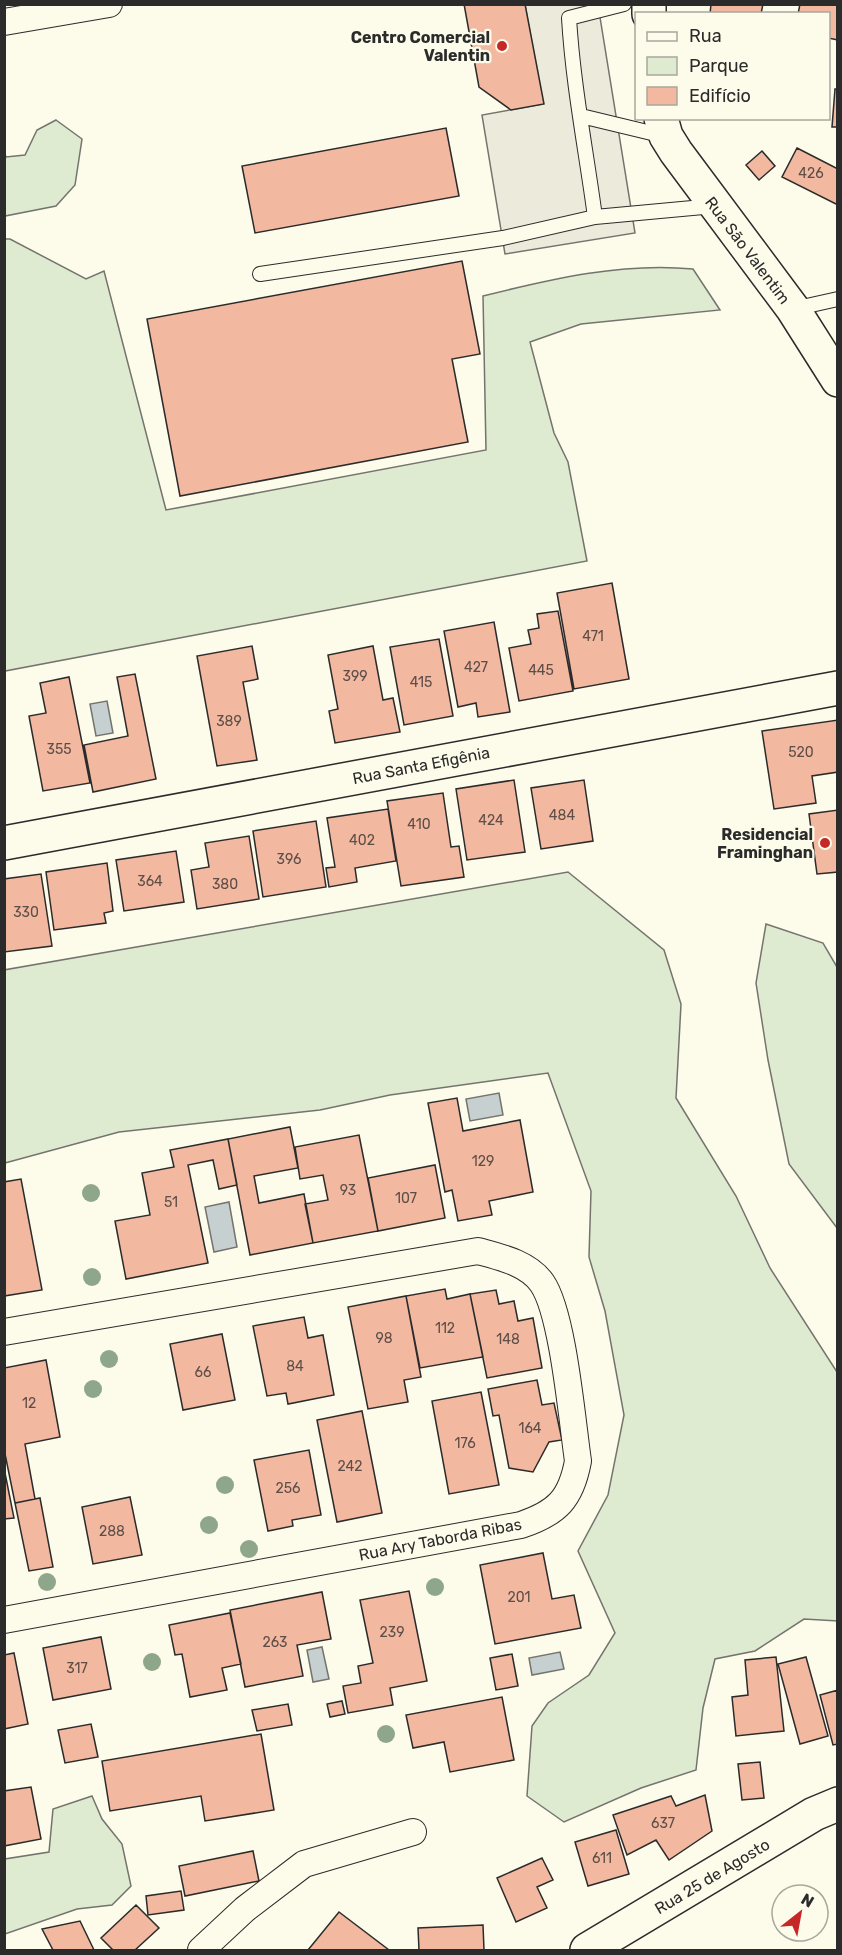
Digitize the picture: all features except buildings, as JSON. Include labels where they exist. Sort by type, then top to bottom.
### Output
[{"type":"street","points":[[4,22],[109,4]]},
{"type":"street","name":"Rua São Valentim","points":[[664,127],[714,206],[793,309],[837,380]]},
{"type":"street","name":"Rua Santa Efigênia","points":[[4,843],[837,688]]},
{"type":"street","name":"Rua Ary Taborda Ribas","points":[[4,1332],[478,1251],[521,1265],[542,1282],[554,1306],[578,1461],[574,1484],[559,1507],[540,1518],[521,1525],[4,1620]]},
{"type":"street","name":"Rua 25 de Agosto","points":[[587,1950],[814,1814],[837,1804]]},
{"type":"street","points":[[201,1950],[245,1909],[304,1864],[412,1832]]},
{"type":"lane","points":[[595,217],[573,76],[569,18],[624,4]]},
{"type":"lane","points":[[581,116],[664,127]]},
{"type":"lane","points":[[260,274],[502,238],[595,217],[714,206]]},
{"type":"lane","points":[[793,309],[837,299]]},
{"type":"green space","points":[[56,120],[82,139],[75,185],[56,206],[5,216],[5,154],[6,157],[25,155],[37,130]]},
{"type":"green space","points":[[5,239],[10,239],[86,279],[104,271],[166,510],[486,450],[483,296],[561,278],[614,270],[667,267],[693,269],[720,310],[581,324],[530,342],[554,433],[568,462],[587,561],[5,671]]},
{"type":"green space","points":[[568,872],[664,950],[681,1004],[676,1098],[736,1196],[770,1268],[837,1372],[838,1621],[804,1619],[755,1651],[715,1659],[703,1708],[696,1770],[641,1788],[564,1822],[527,1796],[532,1726],[548,1703],[589,1675],[615,1633],[578,1551],[608,1495],[624,1415],[605,1311],[589,1257],[591,1191],[548,1073],[390,1095],[320,1110],[119,1132],[5,1163],[4,970]]},
{"type":"green space","points":[[766,924],[823,943],[837,967],[837,1228],[789,1164],[768,1060],[756,983]]},
{"type":"green space","points":[[92,1796],[102,1819],[122,1844],[131,1886],[112,1905],[77,1909],[5,1934],[5,1859],[49,1852],[53,1809]]},
{"type":"shaded area","points":[[525,5],[598,5],[635,233],[505,254],[482,115],[543,104]]},
{"type":"shaded area","points":[[107,701],[113,733],[96,736],[90,704]]},
{"type":"shaded area","points":[[499,1093],[503,1115],[470,1121],[466,1099]]},
{"type":"shaded area","points":[[229,1202],[237,1247],[214,1252],[205,1207]]},
{"type":"shaded area","points":[[322,1647],[329,1679],[313,1682],[307,1650]]},
{"type":"shaded area","points":[[560,1652],[564,1669],[532,1675],[529,1658]]},
{"type":"place","name":"Centro Comercial Valentin","points":[[502,46]]},
{"type":"place","name":"Residencial Framinghan","points":[[825,843]]}]
